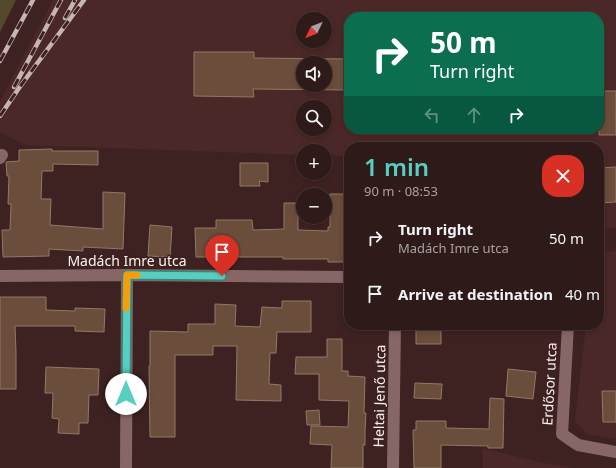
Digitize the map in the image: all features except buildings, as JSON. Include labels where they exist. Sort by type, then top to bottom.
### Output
[{"type":"street","points":[[126,468],[127,275]]},
{"type":"street","name":"Madách Imre utca","points":[[0,276],[344,276]]},
{"type":"street","name":"Heltai Jenő utca","points":[[393,468],[395,330]]},
{"type":"street","name":"Erdősor utca","points":[[568,330],[562,434],[578,445],[616,452]]},
{"type":"shaded area","points":[[0,0],[16,0],[0,32]]},
{"type":"shaded area","points":[[53,0],[616,0],[616,228],[604,229],[604,142],[344,142],[344,156],[332,155],[332,144],[296,144],[296,155],[26,145],[1,133],[0,135],[0,101]]},
{"type":"shaded area","points":[[616,251],[616,439],[587,434],[575,421],[585,330],[604,330],[604,252]]},
{"type":"shaded area","points":[[483,448],[539,462],[574,468],[483,468]]},
{"type":"railway","points":[[0,61],[33,0]]},
{"type":"railway","points":[[14,87],[61,0]]},
{"type":"railway","points":[[65,18],[75,0]]},
{"type":"railway","points":[[0,116],[84,0]]},
{"type":"slow traffic","points":[[126,308],[127,275],[137,275]]},
{"type":"route","points":[[126,394],[127,275],[222,276]]}]
